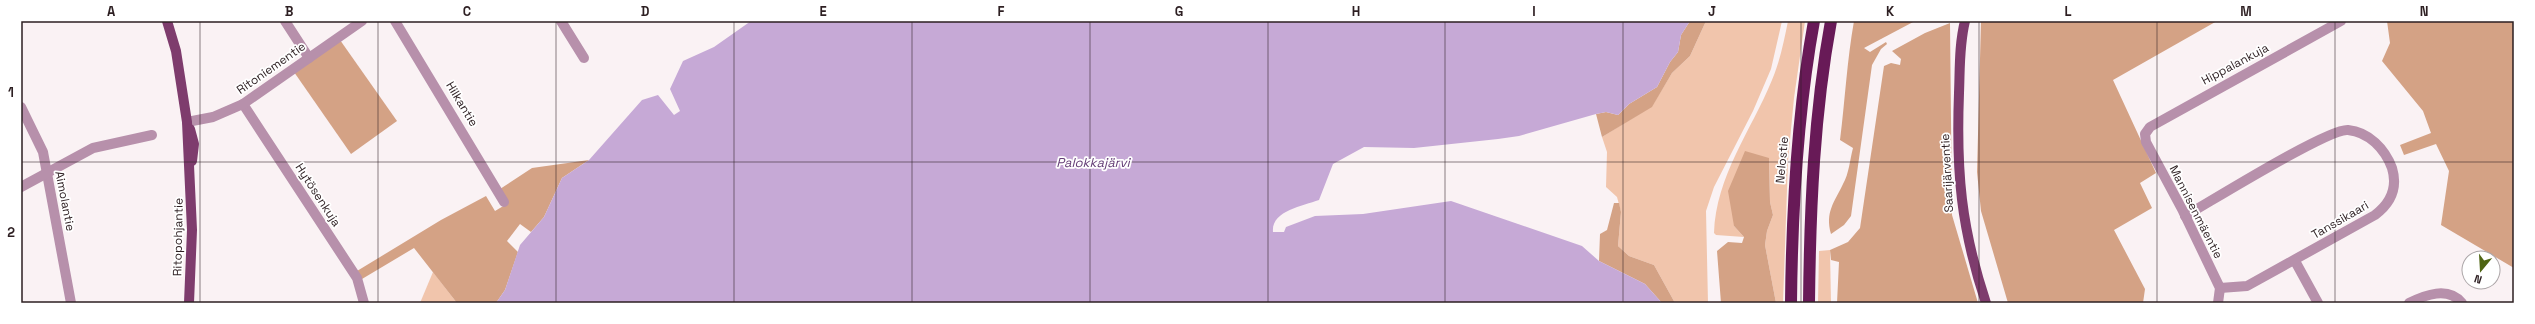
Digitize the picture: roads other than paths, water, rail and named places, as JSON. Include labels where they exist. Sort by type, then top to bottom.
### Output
[{"type":"highway","name":"Nelostie","points":[[1791,303],[1794,194],[1801,106],[1814,21]]},
{"type":"highway","points":[[1809,303],[1811,201],[1816,134],[1831,21]]},
{"type":"main road","name":"Ritopohjantie","points":[[167,21],[176,51],[187,122],[186,144],[191,171],[192,230],[189,303]]},
{"type":"main road","name":"Saarijärventie","points":[[1957,21],[1961,38]]},
{"type":"main road","name":"Saarijärventie","points":[[1965,21],[1961,38],[1958,138],[1960,197],[1968,241],[1986,303]]},
{"type":"street","points":[[286,21],[309,58]]},
{"type":"street","name":"Hilkantie","points":[[395,21],[504,202]]},
{"type":"street","points":[[561,21],[584,58]]},
{"type":"street","name":"Hippalankuja","points":[[2145,134],[2150,127],[2188,104],[2341,21]]},
{"type":"street","name":"Ritoniementie","points":[[187,122],[213,117],[243,104],[359,22]]},
{"type":"street","name":"Hytösenkuja","points":[[243,104],[357,278],[364,303]]},
{"type":"street","name":"Aimolantie","points":[[21,107],[43,152],[71,303]]},
{"type":"street","name":"Tanssikaari","points":[[2185,216],[2320,138],[2347,130],[2372,139],[2390,164],[2395,178],[2393,193],[2386,206],[2365,222],[2247,286],[2220,288]]},
{"type":"street","name":"Mannisenmäentie","points":[[2145,134],[2146,142],[2185,216],[2220,288]]},
{"type":"street","points":[[21,187],[46,172],[93,148],[152,135]]},
{"type":"street","points":[[2295,261],[2318,303]]},
{"type":"street","points":[[2218,303],[2220,288]]},
{"type":"street","points":[[2409,303],[2430,293],[2444,293],[2462,303]]},
{"type":"water","name":"Palokkajärvi","points":[[751,21],[1690,21],[1681,35],[1678,52],[1670,62],[1657,87],[1629,104],[1618,115],[1606,112],[1596,114],[1519,136],[1498,139],[1414,148],[1364,147],[1333,164],[1319,200],[1296,207],[1282,214],[1274,225],[1273,232],[1284,232],[1286,227],[1315,216],[1363,214],[1451,201],[1582,246],[1599,261],[1645,284],[1662,303],[496,303],[505,290],[520,245],[544,217],[562,178],[589,160],[642,100],[658,95],[674,115],[680,111],[670,89],[683,61],[714,47]]}]
